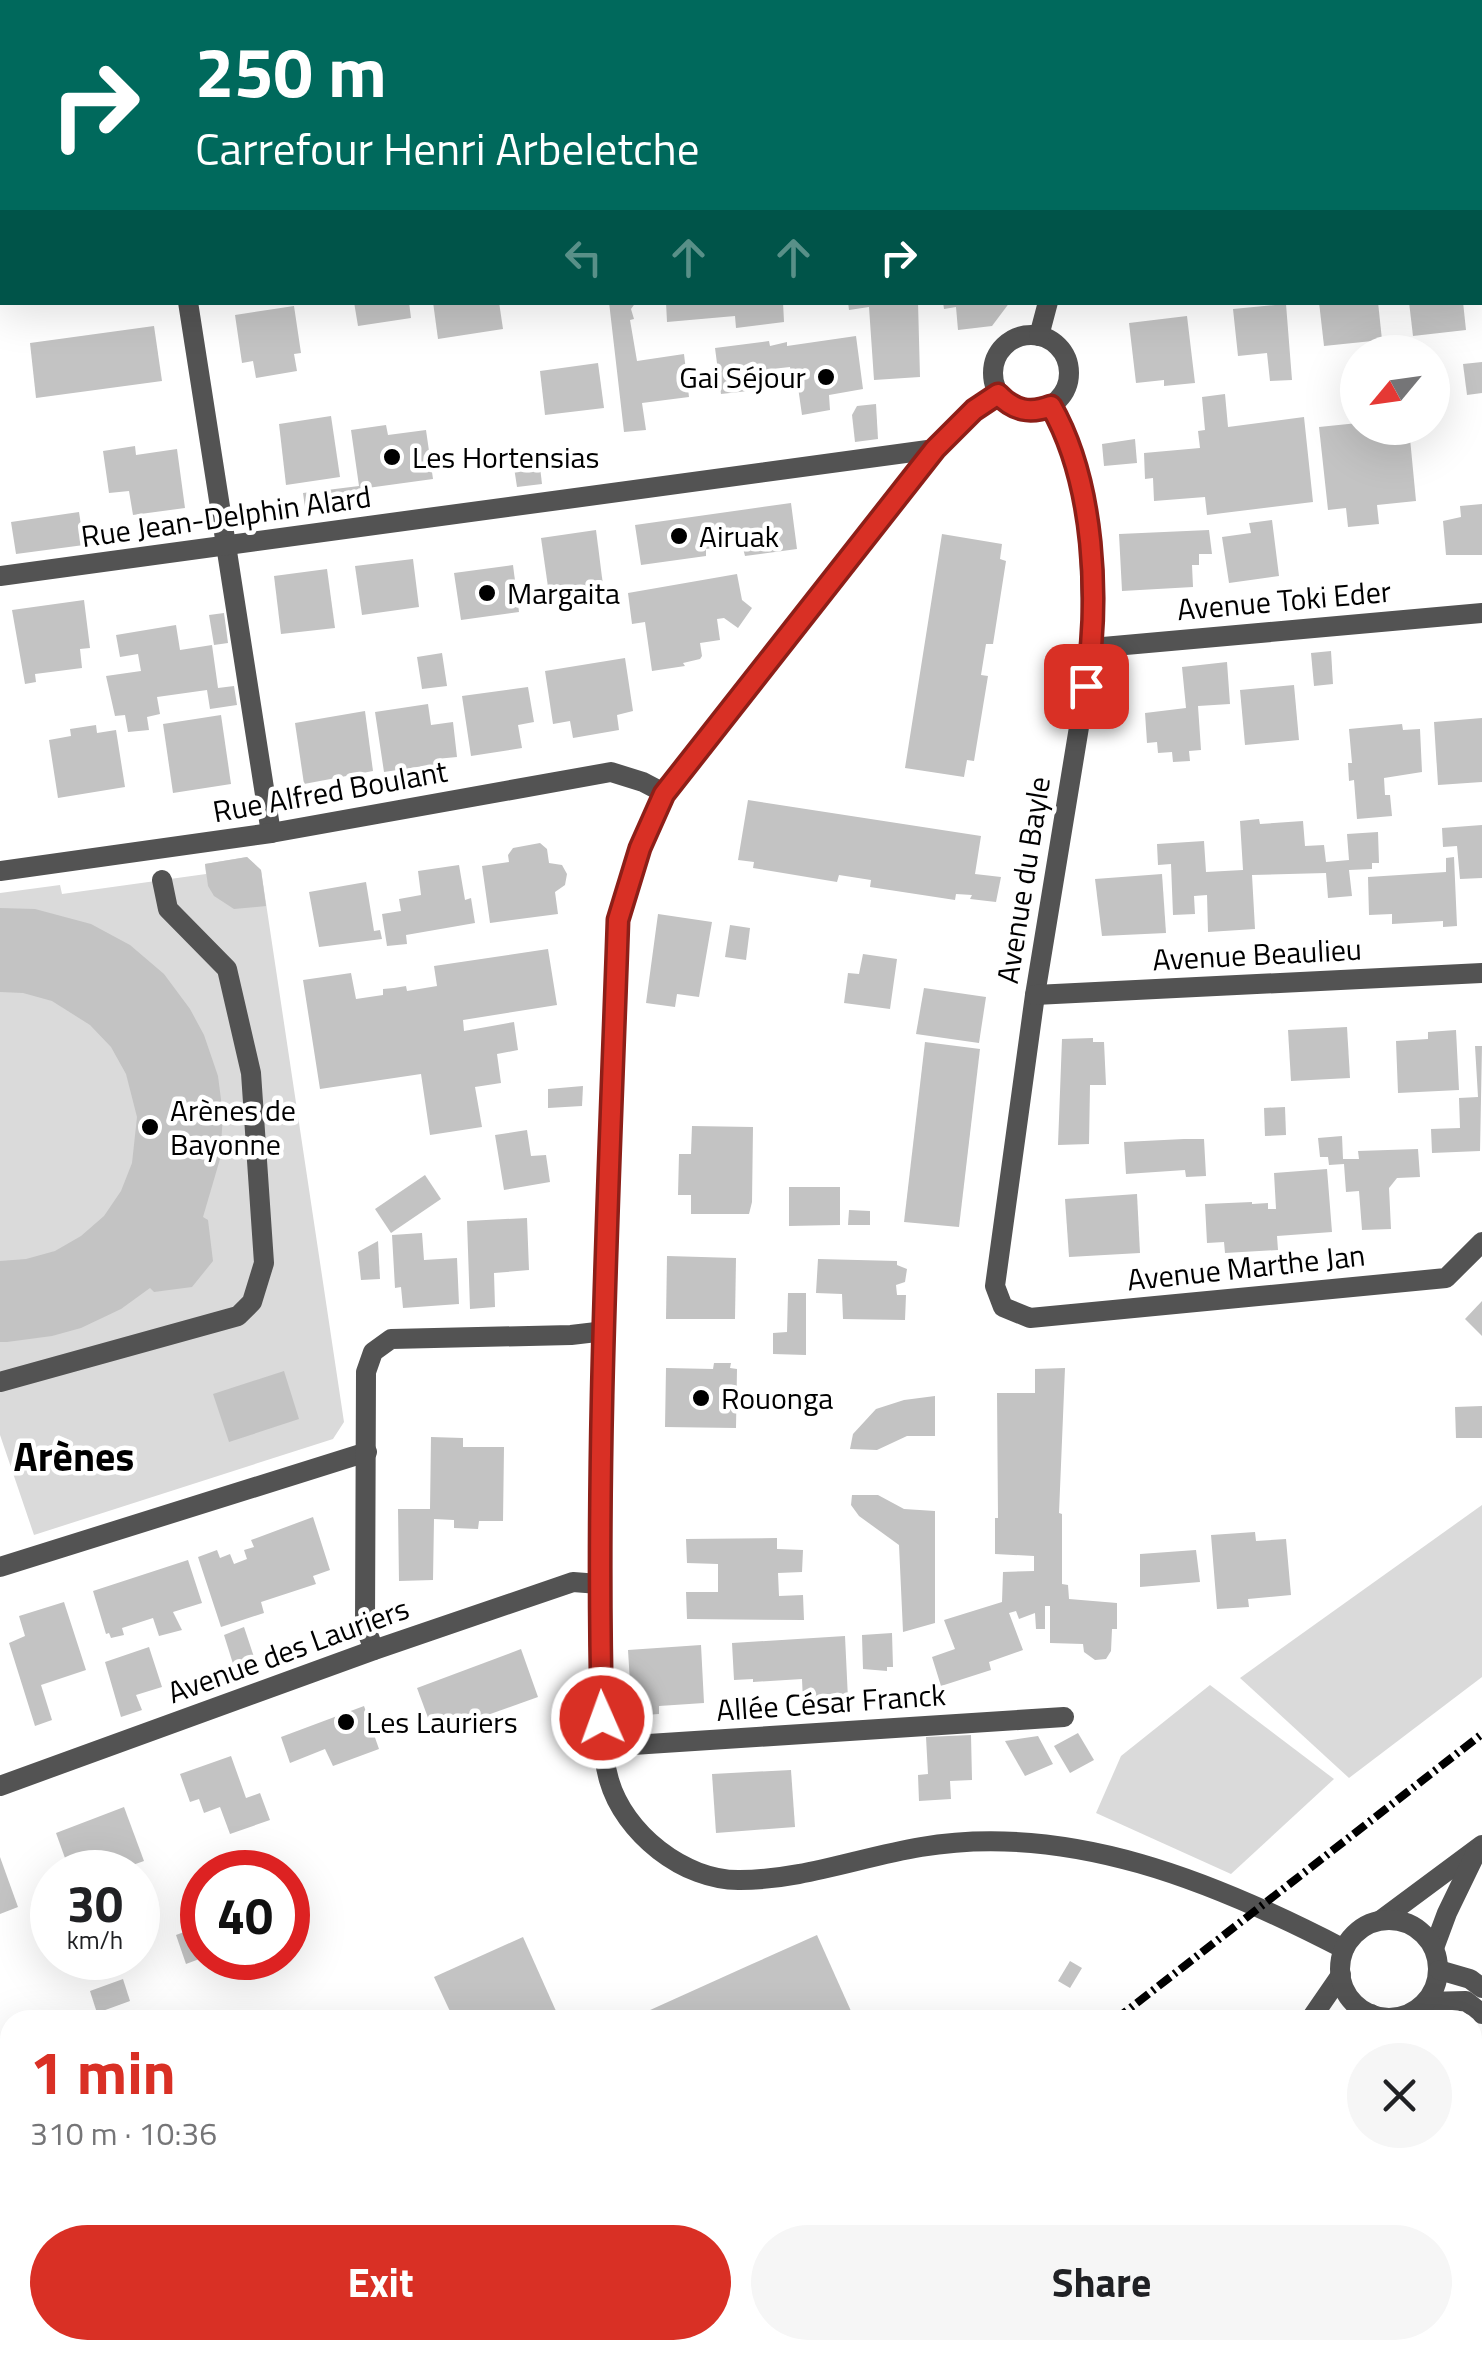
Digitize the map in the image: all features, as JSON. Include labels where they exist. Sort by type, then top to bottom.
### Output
[{"type":"street","points":[[188,305],[272,833]]},
{"type":"street","points":[[1040,336],[1047,305]]},
{"type":"street","points":[[1026,335],[1040,336],[1061,350],[1067,360],[1067,386],[1051,406],[1028,412],[1006,403],[998,394],[993,369],[1004,346],[1026,335]]},
{"type":"street","points":[[998,394],[974,410],[935,449],[664,794],[640,848],[618,920],[598,1584],[602,1746],[610,1782],[637,1830],[659,1850],[706,1874],[736,1881],[922,1847],[982,1841],[1038,1843],[1102,1853],[1155,1868],[1259,1907],[1344,1949]]},
{"type":"street","name":"Avenue du Bayle","points":[[1003,1307],[995,1286],[1034,995],[1092,648],[1083,486],[1066,431],[1051,406]]},
{"type":"street","name":"Rue Jean-Delphin Alard","points":[[0,576],[935,449]]},
{"type":"street","name":"Avenue Toki Eder","points":[[1092,648],[1482,612]]},
{"type":"street","name":"Rue Alfred Boulant","points":[[0,871],[272,833],[611,772],[644,782],[664,794]]},
{"type":"street","points":[[0,1382],[238,1316],[252,1302],[264,1263],[250,1073],[226,968],[168,909],[162,880]]},
{"type":"street","name":"Avenue Beaulieu","points":[[1034,995],[1482,973]]},
{"type":"street","name":"Avenue Marthe Jan","points":[[1003,1307],[1030,1318],[1446,1278],[1482,1242]]},
{"type":"street","points":[[374,1650],[365,1626],[366,1372],[373,1352],[392,1339],[605,1331]]},
{"type":"street","points":[[0,1567],[367,1452]]},
{"type":"street","name":"Avenue des Lauriers","points":[[0,1786],[573,1582],[598,1584]]},
{"type":"street","name":"Allée César Franck","points":[[602,1746],[1064,1717]]},
{"type":"street","points":[[1317,2010],[1340,1974],[1344,1949],[1359,1930],[1381,1920],[1481,1846]]},
{"type":"street","points":[[1434,1948],[1446,1912],[1481,1846]]},
{"type":"street","points":[[1381,1920],[1406,1922],[1428,1937],[1434,1948],[1438,1981],[1419,2010]]},
{"type":"street","points":[[1439,1970],[1470,1979],[1482,1988]]},
{"type":"street","points":[[1340,1974],[1359,2010]]},
{"type":"street","points":[[1427,2010],[1466,2001],[1477,2010]]},
{"type":"shaded area","name":"Arènes de Bayonne","points":[[247,857],[261,870],[344,1422],[333,1439],[34,1535],[0,1435],[0,893],[60,885],[62,894],[206,874],[205,864]]},
{"type":"shaded area","points":[[1482,1505],[1482,1677],[1349,1778],[1240,1678]]},
{"type":"shaded area","points":[[1210,1685],[1334,1779],[1231,1874],[1096,1813],[1121,1756]]},
{"type":"building","points":[[354,305],[409,305],[411,318],[358,326]]},
{"type":"building","points":[[433,305],[499,305],[503,329],[438,339]]},
{"type":"building","points":[[609,305],[634,305],[634,319],[630,320],[637,361],[684,354],[689,397],[642,403],[646,430],[624,432]]},
{"type":"building","points":[[666,305],[783,305],[784,322],[736,328],[735,316],[667,322]]},
{"type":"building","points":[[848,305],[918,305],[920,377],[874,380],[869,307],[849,310]]},
{"type":"building","points":[[943,305],[1008,305],[992,326],[958,330],[956,307],[944,309]]},
{"type":"building","points":[[1286,305],[1292,380],[1270,381],[1267,353],[1238,356],[1233,309]]},
{"type":"building","points":[[1319,305],[1378,305],[1381,335],[1340,335],[1340,344],[1324,346]]},
{"type":"building","points":[[1409,305],[1463,305],[1466,330],[1413,335]]},
{"type":"building","points":[[294,306],[301,353],[294,354],[297,371],[256,378],[253,361],[242,363],[235,315]]},
{"type":"building","points":[[1187,316],[1195,383],[1136,383],[1129,323]]},
{"type":"building","points":[[154,326],[162,381],[36,398],[30,343]]},
{"type":"building","points":[[856,336],[863,389],[829,395],[830,410],[802,415],[790,367],[772,369],[774,388],[721,394],[715,348],[769,341],[770,346],[787,342],[787,346]]},
{"type":"building","points":[[1482,362],[1482,393],[1467,395],[1463,364]]},
{"type":"building","points":[[598,363],[604,408],[545,415],[540,371]]},
{"type":"building","points":[[1225,394],[1228,427],[1304,417],[1313,502],[1207,515],[1205,497],[1154,501],[1153,478],[1145,479],[1144,453],[1200,448],[1198,431],[1205,430],[1202,397]]},
{"type":"building","points":[[876,404],[878,439],[855,442],[852,415],[857,406]]},
{"type":"building","points":[[331,416],[340,477],[286,485],[279,424]]},
{"type":"building","name":"Les Hortensias","points":[[386,425],[388,435],[426,430],[433,479],[360,489],[363,507],[306,514],[303,493],[359,486],[351,430]]},
{"type":"building","points":[[1340,425],[1340,445],[1411,445],[1416,501],[1377,505],[1379,524],[1348,527],[1346,508],[1328,510],[1319,427]]},
{"type":"building","points":[[1135,439],[1137,463],[1104,466],[1102,444]]},
{"type":"building","points":[[135,446],[136,455],[177,449],[185,508],[133,515],[129,491],[109,493],[103,451]]},
{"type":"building","points":[[538,450],[542,484],[517,487],[512,454]]},
{"type":"building","points":[[791,503],[797,549],[745,556],[742,544],[706,549],[706,556],[641,565],[635,525]]},
{"type":"building","points":[[1482,504],[1482,555],[1446,555],[1443,521],[1461,517],[1460,506]]},
{"type":"building","points":[[79,512],[84,545],[16,554],[11,522]]},
{"type":"building","points":[[1272,520],[1279,576],[1229,583],[1222,537],[1251,533],[1249,523]]},
{"type":"building","points":[[596,530],[604,593],[550,601],[541,538]]},
{"type":"building","points":[[1209,530],[1212,554],[1199,554],[1199,565],[1192,565],[1193,587],[1122,591],[1119,534]]},
{"type":"building","points":[[942,534],[1002,544],[1000,559],[1006,561],[993,644],[986,644],[981,675],[988,676],[974,761],[967,760],[964,777],[905,768]]},
{"type":"building","points":[[413,559],[419,607],[362,615],[355,566]]},
{"type":"building","name":"Margaita","points":[[513,565],[519,612],[461,620],[454,573]]},
{"type":"building","points":[[327,569],[335,628],[281,634],[274,576]]},
{"type":"building","points":[[737,574],[742,600],[752,608],[738,628],[724,618],[717,619],[720,640],[700,643],[700,659],[683,663],[685,666],[652,671],[645,622],[632,624],[628,593]]},
{"type":"building","points":[[84,600],[90,648],[80,649],[82,668],[35,674],[36,682],[25,684],[12,610]]},
{"type":"building","points":[[224,613],[228,643],[214,645],[209,615]]},
{"type":"building","points":[[176,625],[180,650],[212,645],[218,688],[234,686],[237,705],[210,709],[207,690],[157,697],[160,714],[147,717],[149,730],[128,732],[125,715],[115,716],[106,676],[141,671],[138,654],[120,657],[116,635]]},
{"type":"building","points":[[1331,651],[1333,684],[1314,686],[1311,653]]},
{"type":"building","points":[[442,653],[447,686],[422,689],[417,657]]},
{"type":"building","points":[[625,658],[633,711],[617,715],[619,730],[573,738],[570,721],[553,724],[545,671]]},
{"type":"building","points":[[1227,662],[1230,704],[1198,706],[1201,750],[1189,751],[1190,761],[1173,762],[1172,752],[1158,753],[1157,742],[1147,743],[1145,713],[1186,708],[1182,667]]},
{"type":"building","points":[[1294,685],[1299,740],[1245,745],[1240,690]]},
{"type":"building","points":[[528,687],[534,722],[518,725],[522,748],[471,756],[462,696]]},
{"type":"building","points":[[428,704],[431,725],[453,722],[457,757],[384,772],[375,712]]},
{"type":"building","points":[[365,711],[373,771],[304,784],[295,723]]},
{"type":"building","points":[[221,715],[231,784],[173,793],[163,724]]},
{"type":"building","points":[[1482,718],[1482,782],[1438,785],[1434,722]]},
{"type":"building","points":[[1402,724],[1403,730],[1420,729],[1422,772],[1384,778],[1392,816],[1357,819],[1354,780],[1349,781],[1349,729]]},
{"type":"building","points":[[96,725],[97,733],[116,730],[125,787],[58,798],[49,740],[71,736],[70,729]]},
{"type":"building","points":[[748,800],[981,836],[975,874],[1001,877],[996,902],[970,899],[972,895],[956,894],[955,900],[870,887],[871,880],[839,875],[837,882],[753,868],[754,862],[738,860]]},
{"type":"building","points":[[1259,819],[1260,824],[1303,821],[1305,846],[1324,845],[1326,862],[1349,860],[1347,834],[1378,832],[1379,863],[1372,863],[1372,869],[1349,870],[1352,896],[1328,898],[1326,873],[1252,875],[1255,929],[1208,932],[1207,895],[1194,896],[1195,914],[1173,915],[1171,864],[1158,865],[1157,844],[1204,841],[1206,872],[1243,870],[1240,821]]},
{"type":"building","points":[[1482,825],[1482,878],[1460,879],[1457,846],[1443,847],[1442,828]]},
{"type":"building","points":[[540,843],[547,849],[549,863],[562,865],[567,874],[565,885],[555,892],[558,914],[490,923],[482,866],[509,862],[513,848]]},
{"type":"building","points":[[247,857],[261,870],[266,906],[234,909],[214,896],[208,886],[205,864]]},
{"type":"building","points":[[1454,857],[1457,926],[1443,927],[1443,921],[1392,924],[1392,914],[1369,915],[1368,877],[1446,872],[1446,858]]},
{"type":"building","points":[[459,865],[465,900],[471,898],[475,923],[406,935],[407,944],[387,946],[382,914],[401,911],[399,899],[421,895],[418,871]]},
{"type":"building","points":[[1162,874],[1166,933],[1102,936],[1095,879]]},
{"type":"building","points":[[366,882],[374,931],[380,930],[382,939],[319,947],[309,892]]},
{"type":"building","points":[[0,908],[35,909],[91,924],[130,945],[164,974],[204,1035],[218,1076],[223,1115],[220,1159],[203,1217],[208,1220],[213,1261],[192,1287],[154,1292],[150,1288],[121,1309],[81,1328],[7,1342],[0,1342],[0,1261],[55,1251],[104,1216],[121,1191],[132,1163],[137,1117],[126,1074],[111,1047],[90,1025],[52,1001],[0,992]]},
{"type":"building","points":[[658,914],[712,922],[699,997],[677,994],[675,1007],[646,1003]]},
{"type":"building","points":[[730,925],[750,928],[746,960],[725,957]]},
{"type":"building","points":[[548,949],[557,1005],[463,1020],[464,1031],[514,1022],[518,1050],[497,1054],[501,1083],[475,1087],[482,1127],[430,1135],[421,1074],[320,1089],[303,980],[351,973],[356,999],[383,995],[383,989],[406,986],[407,991],[437,986],[434,966]]},
{"type":"building","points":[[863,954],[897,959],[890,1009],[844,1003],[848,973],[859,974]]},
{"type":"building","points":[[924,988],[986,997],[979,1043],[916,1034]]},
{"type":"building","points":[[1347,1027],[1350,1078],[1291,1081],[1288,1030]]},
{"type":"building","points":[[1456,1030],[1459,1090],[1398,1093],[1396,1041],[1428,1039],[1428,1032]]},
{"type":"building","points":[[1093,1038],[1093,1042],[1104,1042],[1106,1085],[1090,1085],[1089,1144],[1058,1145],[1062,1039]]},
{"type":"building","points":[[925,1042],[980,1049],[959,1227],[904,1222]]},
{"type":"building","points":[[1475,1046],[1482,1046],[1480,1151],[1432,1153],[1431,1129],[1460,1128],[1459,1098],[1478,1097]]},
{"type":"building","points":[[583,1086],[582,1106],[548,1108],[548,1089]]},
{"type":"building","points":[[1285,1107],[1286,1135],[1265,1136],[1264,1108]]},
{"type":"building","points":[[692,1126],[753,1127],[749,1214],[691,1214],[691,1195],[678,1195],[679,1154],[691,1154]]},
{"type":"building","points":[[527,1130],[531,1156],[546,1155],[550,1182],[504,1190],[495,1135]]},
{"type":"building","points":[[1342,1136],[1343,1159],[1359,1159],[1358,1151],[1418,1149],[1420,1177],[1397,1178],[1389,1188],[1391,1229],[1362,1230],[1359,1191],[1346,1192],[1344,1164],[1329,1165],[1328,1157],[1320,1157],[1318,1138]]},
{"type":"building","points":[[1204,1139],[1206,1176],[1186,1177],[1185,1170],[1126,1174],[1124,1142]]},
{"type":"building","points":[[1327,1169],[1332,1232],[1277,1236],[1278,1250],[1225,1253],[1224,1242],[1207,1243],[1205,1204],[1268,1203],[1268,1209],[1276,1209],[1274,1173]]},
{"type":"building","points":[[425,1175],[441,1199],[391,1233],[375,1209]]},
{"type":"building","points":[[789,1187],[840,1187],[840,1225],[789,1226]]},
{"type":"building","points":[[1137,1194],[1140,1253],[1069,1257],[1065,1199]]},
{"type":"building","points":[[849,1210],[870,1211],[870,1225],[848,1225]]},
{"type":"building","points":[[527,1218],[529,1270],[494,1273],[495,1307],[470,1309],[467,1221]]},
{"type":"building","points":[[422,1233],[424,1260],[457,1258],[459,1304],[403,1308],[401,1287],[395,1288],[392,1235]]},
{"type":"building","points":[[378,1241],[380,1279],[361,1280],[358,1252]]},
{"type":"building","points":[[667,1256],[736,1258],[735,1319],[666,1319]]},
{"type":"building","points":[[818,1259],[897,1261],[897,1265],[907,1269],[905,1282],[896,1285],[897,1295],[906,1295],[905,1320],[843,1319],[842,1294],[816,1293]]},
{"type":"building","points":[[788,1293],[806,1293],[806,1355],[773,1354],[773,1333],[787,1332]]},
{"type":"building","points":[[1482,1301],[1482,1336],[1465,1319]]},
{"type":"building","name":"Rouonga","points":[[714,1363],[731,1363],[730,1368],[737,1369],[736,1428],[665,1427],[666,1368],[713,1369]]},
{"type":"building","points":[[1065,1368],[1059,1513],[1062,1584],[1068,1585],[1069,1599],[1117,1603],[1117,1629],[1112,1629],[1111,1651],[1106,1659],[1095,1660],[1084,1652],[1083,1644],[1050,1643],[1050,1606],[1045,1606],[1045,1629],[1036,1629],[1035,1613],[1019,1619],[1016,1611],[1009,1613],[1023,1650],[989,1662],[991,1670],[941,1686],[932,1657],[955,1649],[944,1620],[1002,1602],[1003,1572],[1034,1571],[1034,1556],[995,1554],[997,1393],[1035,1393],[1035,1369]]},
{"type":"building","points":[[284,1371],[299,1419],[229,1442],[213,1394]]},
{"type":"building","points":[[935,1396],[935,1436],[907,1436],[877,1450],[850,1449],[853,1434],[876,1409]]},
{"type":"building","points":[[1482,1406],[1482,1438],[1456,1438],[1455,1407]]},
{"type":"building","points":[[431,1437],[463,1438],[463,1447],[504,1447],[503,1521],[479,1521],[478,1529],[454,1528],[454,1520],[434,1519],[433,1580],[399,1581],[398,1509],[430,1509]]},
{"type":"building","points":[[852,1495],[878,1495],[904,1509],[935,1511],[935,1623],[903,1632],[899,1545],[859,1516],[851,1505]]},
{"type":"building","points":[[313,1517],[330,1570],[313,1576],[316,1584],[261,1602],[264,1613],[221,1627],[198,1557],[217,1550],[220,1558],[230,1554],[234,1564],[247,1559],[244,1550],[254,1547],[251,1540]]},
{"type":"building","points":[[1255,1532],[1256,1541],[1286,1539],[1291,1595],[1248,1599],[1249,1607],[1217,1609],[1211,1535]]},
{"type":"building","points":[[777,1538],[777,1549],[803,1550],[802,1572],[778,1573],[779,1596],[803,1595],[804,1620],[687,1619],[686,1592],[718,1592],[718,1564],[687,1563],[686,1539]]},
{"type":"building","points":[[1196,1550],[1200,1582],[1140,1587],[1140,1554]]},
{"type":"building","points":[[188,1560],[202,1603],[173,1612],[182,1630],[159,1636],[153,1618],[122,1628],[124,1635],[111,1638],[106,1634],[93,1591]]},
{"type":"building","points":[[64,1602],[86,1670],[41,1685],[52,1720],[35,1726],[9,1643],[25,1636],[19,1616]]},
{"type":"building","points":[[244,1627],[255,1660],[234,1667],[224,1635]]},
{"type":"building","points":[[892,1633],[893,1667],[887,1667],[887,1671],[863,1669],[862,1635]]},
{"type":"building","points":[[845,1636],[848,1699],[803,1702],[802,1679],[734,1680],[732,1643]]},
{"type":"building","points":[[701,1645],[704,1703],[659,1706],[659,1714],[632,1716],[628,1650]]},
{"type":"building","points":[[149,1647],[162,1687],[136,1695],[142,1710],[121,1717],[105,1662]]},
{"type":"building","points":[[521,1649],[538,1697],[434,1734],[417,1688]]},
{"type":"building","name":"Les Lauriers","points":[[364,1706],[379,1749],[333,1766],[325,1749],[290,1763],[281,1737]]},
{"type":"building","points":[[1078,1733],[1094,1760],[1070,1773],[1054,1746]]},
{"type":"building","points":[[971,1735],[972,1780],[950,1781],[951,1799],[919,1801],[918,1775],[928,1774],[926,1737]]},
{"type":"building","points":[[1038,1736],[1053,1764],[1025,1776],[1005,1741]]},
{"type":"building","points":[[231,1756],[246,1798],[260,1793],[270,1820],[230,1834],[220,1807],[204,1813],[199,1799],[190,1802],[180,1774]]},
{"type":"building","points":[[791,1770],[795,1827],[716,1833],[712,1774]]},
{"type":"building","points":[[124,1807],[140,1850],[62,1850],[56,1833]]},
{"type":"building","points":[[0,1857],[18,1907],[0,1914]]},
{"type":"building","points":[[817,1935],[851,2010],[650,2010]]},
{"type":"building","points":[[523,1937],[556,2010],[449,2010],[434,1977]]},
{"type":"building","points":[[1070,1961],[1082,1968],[1070,1988],[1058,1981]]},
{"type":"building","points":[[123,1980],[130,2001],[96,2010],[90,1991]]},
{"type":"railway","points":[[1128,2010],[1482,1734]]},
{"type":"place","name":"Gai Séjour","points":[[826,377]]},
{"type":"place","name":"Les Hortensias","points":[[392,457]]},
{"type":"place","name":"Airuak","points":[[679,536]]},
{"type":"place","name":"Margaita","points":[[487,593]]},
{"type":"place","name":"Arènes de Bayonne","points":[[150,1127]]},
{"type":"place","name":"Rouonga","points":[[701,1398]]},
{"type":"place","name":"Les Lauriers","points":[[346,1722]]},
{"type":"district","name":"Arènes","points":[[74,1456]]},
{"type":"route","points":[[602,1718],[598,1584],[618,920],[640,848],[664,794],[935,449],[974,410],[998,394],[1006,403],[1028,412],[1051,406],[1066,431],[1083,486],[1092,648],[1086,686]]}]
